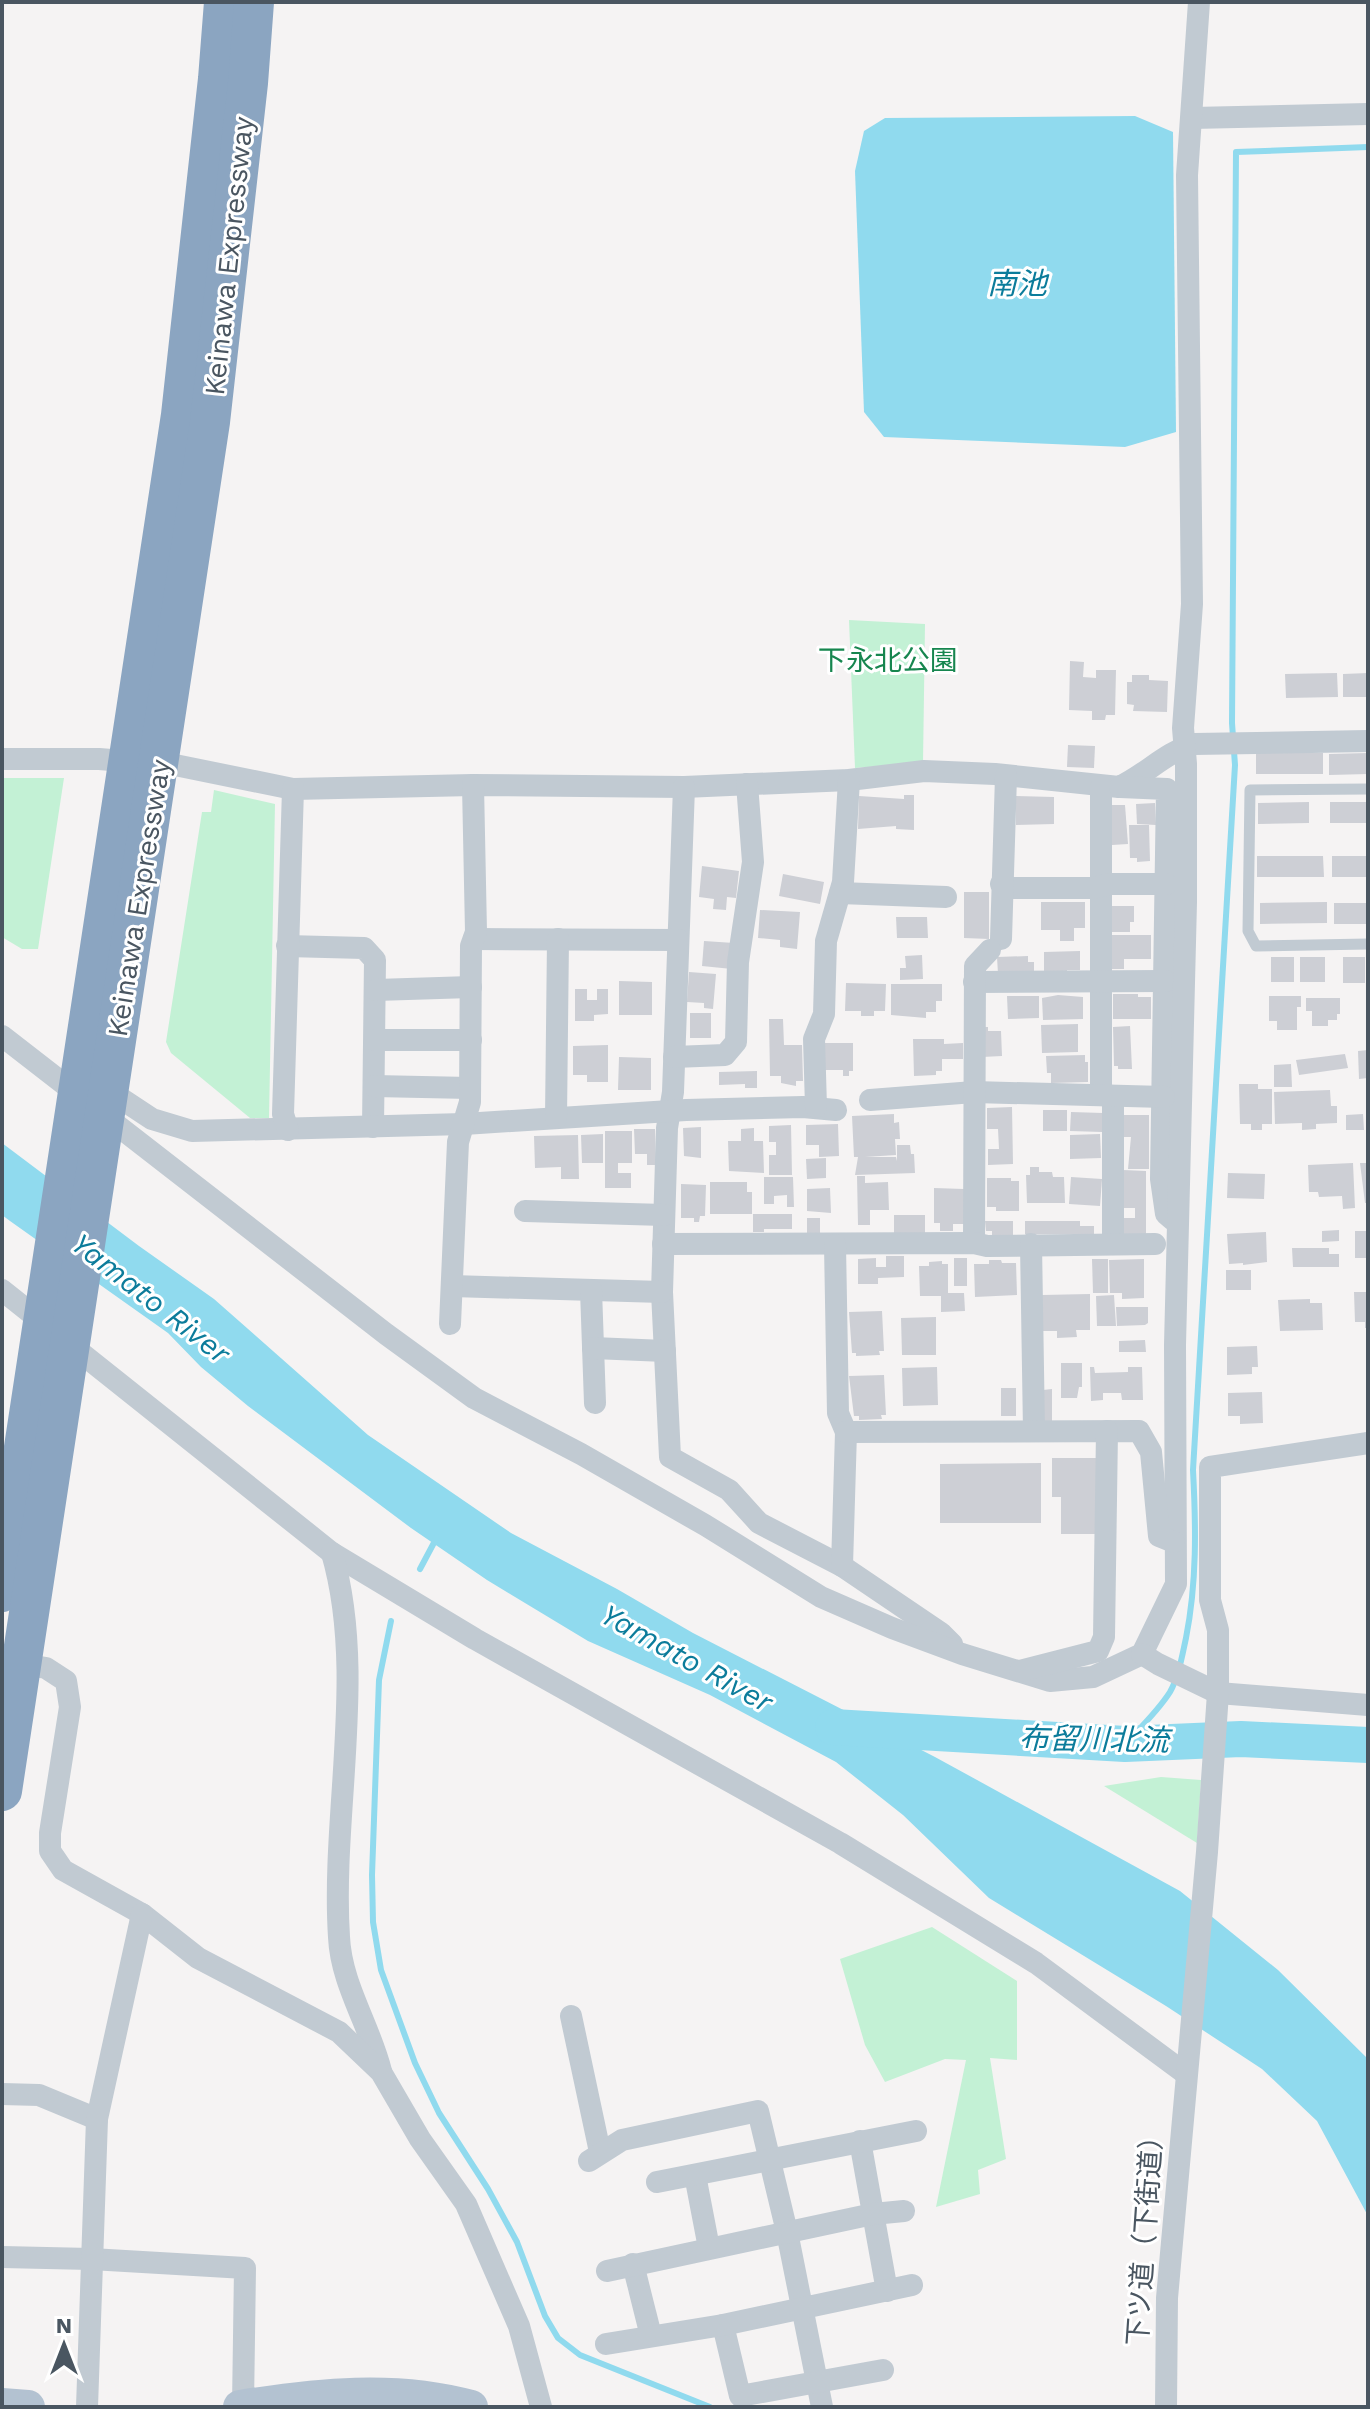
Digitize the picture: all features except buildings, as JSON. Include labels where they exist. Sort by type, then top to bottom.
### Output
[{"type":"highway","name":"Keinawa Expressway","points":[[2,1592],[181,415],[224,2]]},
{"type":"highway","name":"Keinawa Expressway","points":[[2,1791],[210,422],[254,2]]},
{"type":"main road","points":[[256,2406],[319,2396],[387,2394],[471,2407]]},
{"type":"main road","points":[[2,2405],[28,2407]]},
{"type":"street","points":[[1178,1223],[1166,1214],[1161,1179],[1167,789],[1176,752],[1192,604],[1187,175],[1199,2]]},
{"type":"street","points":[[1192,118],[1368,114]]},
{"type":"street","points":[[1110,787],[1136,779],[1176,752],[1194,744],[1368,741]]},
{"type":"street","points":[[1150,1659],[1178,1585],[1174,1542],[1186,764],[1176,752]]},
{"type":"street","points":[[2,759],[99,759],[175,765],[293,789],[473,785],[684,787],[849,780],[924,771],[1167,789]]},
{"type":"street","points":[[974,1243],[975,966],[995,944],[1006,776]]},
{"type":"street","points":[[42,1065],[77,1069],[152,1119],[192,1131],[464,1124],[669,1111],[826,1109],[814,1039],[824,1014],[826,941],[843,882],[849,780]]},
{"type":"street","points":[[674,1057],[725,1055],[736,1042],[738,962],[753,862],[747,784]]},
{"type":"street","points":[[450,1324],[458,1142],[470,1102],[471,987],[476,932],[473,785]]},
{"type":"street","points":[[684,787],[674,1057],[663,1244],[662,1292],[670,1457],[729,1490],[759,1523],[842,1566],[941,1633],[962,1654]]},
{"type":"street","points":[[1110,787],[1101,886],[1101,1089],[1113,1102],[1113,1244]]},
{"type":"street","points":[[288,1130],[283,1114],[293,789]]},
{"type":"street","points":[[1001,884],[1012,888],[1166,884]]},
{"type":"street","points":[[840,893],[946,897]]},
{"type":"street","points":[[474,939],[678,940]]},
{"type":"street","points":[[556,1118],[558,939]]},
{"type":"street","points":[[287,946],[364,948],[375,960],[373,1127]]},
{"type":"street","points":[[974,982],[1165,981]]},
{"type":"street","points":[[376,990],[471,987]]},
{"type":"street","points":[[2,1036],[386,1334],[474,1398],[663,1501],[821,1597],[962,1654],[1050,1681],[1093,1677],[1150,1659],[1186,1676],[1217,1700],[1368,1705]]},
{"type":"street","points":[[375,1040],[471,1040]]},
{"type":"street","points":[[374,1086],[470,1088]]},
{"type":"street","points":[[870,1100],[974,1092],[1164,1097]]},
{"type":"street","points":[[525,1211],[664,1215]]},
{"type":"street","points":[[663,1244],[1155,1244]]},
{"type":"street","points":[[1031,1244],[1034,1431]]},
{"type":"street","points":[[835,1245],[838,1413],[846,1432],[842,1566]]},
{"type":"street","points":[[452,1286],[662,1292]]},
{"type":"street","points":[[2,1290],[332,1553],[475,1639],[840,1843],[1036,1963],[1187,2070]]},
{"type":"street","points":[[591,1290],[595,1403]]},
{"type":"street","points":[[593,1348],[665,1351]]},
{"type":"street","points":[[1020,1671],[1098,1651],[1104,1637],[1107,1431]]},
{"type":"street","points":[[846,1432],[1139,1431],[1151,1452],[1159,1536],[1174,1542]]},
{"type":"street","name":"下ツ道（下街道）","points":[[1166,2407],[1167,2298],[1207,1852],[1217,1700],[1218,1630],[1208,1599],[1210,1467],[1368,1443]]},
{"type":"street","points":[[332,1553],[343,1591],[347,1671],[338,1868],[339,1941],[352,1995],[376,2051],[381,2072]]},
{"type":"street","points":[[1178,1585],[1208,1599]]},
{"type":"street","points":[[2,1661],[46,1668],[66,1681],[70,1707],[50,1833],[50,1851],[63,1870],[142,1914],[198,1958],[339,2032],[381,2072],[420,2139],[466,2204],[519,2326],[541,2407]]},
{"type":"street","points":[[87,2407],[97,2119],[142,1914]]},
{"type":"street","points":[[571,2016],[594,2156],[622,2140],[758,2111],[787,2232],[822,2407]]},
{"type":"street","points":[[2,2094],[39,2095],[97,2119]]},
{"type":"street","points":[[657,2182],[916,2131]]},
{"type":"street","points":[[860,2141],[887,2291]]},
{"type":"street","points":[[695,2175],[709,2248]]},
{"type":"street","points":[[607,2271],[873,2214],[904,2211]]},
{"type":"street","points":[[2,2257],[245,2268],[256,2406]]},
{"type":"street","points":[[633,2264],[651,2336]]},
{"type":"street","points":[[606,2344],[723,2325],[912,2285]]},
{"type":"street","points":[[723,2325],[740,2396],[883,2370]]},
{"type":"lane","points":[[1368,789],[1250,790],[1248,931],[1256,946],[1368,944]]},
{"type":"green space","name":"下永北公園","points":[[849,620],[925,624],[923,763],[855,768]]},
{"type":"green space","points":[[2,778],[64,778],[38,949],[22,949],[2,937]]},
{"type":"green space","points":[[214,790],[275,804],[269,1118],[250,1118],[171,1053],[166,1042],[202,812],[211,812]]},
{"type":"green space","points":[[1161,1777],[1201,1780],[1197,1843],[1104,1786]]},
{"type":"green space","points":[[932,1927],[1017,1981],[1017,2060],[990,2058],[1006,2159],[978,2170],[980,2194],[936,2207],[966,2060],[945,2059],[885,2082],[865,2045],[840,1959]]},
{"type":"water","name":"南池","points":[[1135,116],[1173,132],[1176,432],[1125,447],[884,437],[864,412],[855,171],[864,131],[885,118]]},
{"type":"water","name":"Yamato River","points":[[2,1143],[214,1299],[368,1435],[511,1533],[693,1633],[935,1757],[1180,1891],[1278,1970],[1368,2059],[1368,2216],[1317,2121],[1262,2069],[1166,2006],[989,1898],[903,1815],[836,1762],[710,1695],[588,1641],[487,1580],[411,1528],[248,1406],[201,1367],[168,1333],[2,1215]]},
{"type":"waterway","points":[[1125,1744],[1160,1706],[1173,1686],[1190,1617],[1194,1575],[1193,1470],[1235,765],[1232,723],[1236,152],[1368,147]]},
{"type":"waterway","points":[[420,1569],[437,1537]]},
{"type":"waterway","points":[[391,1621],[379,1680],[373,1922],[381,1970],[415,2063],[439,2113],[488,2189],[517,2242],[545,2316],[558,2338],[580,2355],[710,2407]]},
{"type":"waterway","name":"布留川北流","points":[[833,1727],[1125,1744],[1241,1739],[1368,1745]]}]
